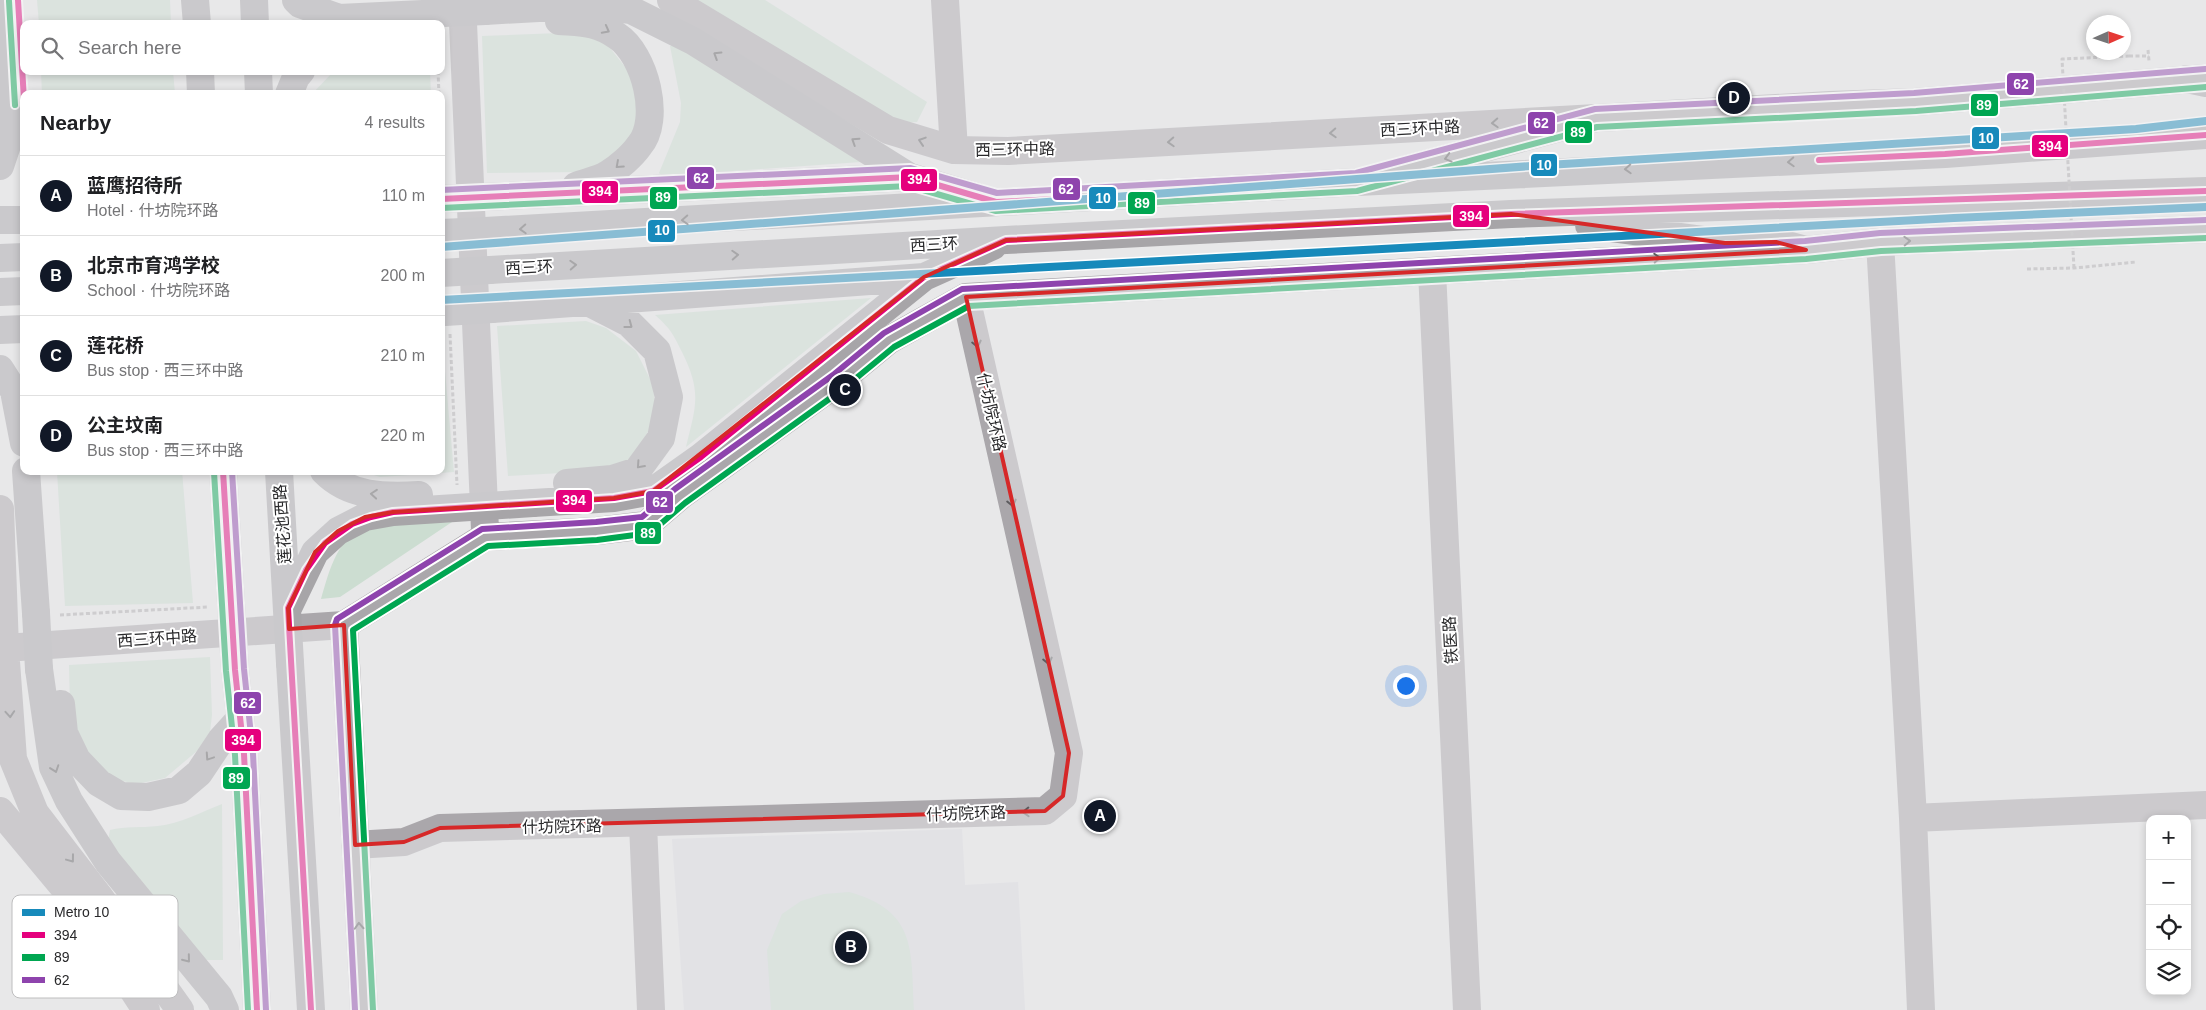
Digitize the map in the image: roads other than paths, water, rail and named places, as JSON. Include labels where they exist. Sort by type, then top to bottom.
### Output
[{"type":"highway","points":[[0,166],[8,142],[4,0]]},
{"type":"highway","points":[[18,0],[20,35]]},
{"type":"highway","points":[[195,0],[197,20]]},
{"type":"highway","points":[[254,0],[255,20]]},
{"type":"highway","points":[[296,0],[300,4],[339,18],[592,5],[631,10],[693,41],[910,177],[996,202]]},
{"type":"highway","points":[[445,25],[479,12],[593,23],[619,37],[641,66],[650,102],[649,123],[640,146],[608,175],[548,195]]},
{"type":"highway","points":[[22,75],[23,90]]},
{"type":"highway","points":[[200,75],[201,90]]},
{"type":"highway","points":[[258,75],[259,90]]},
{"type":"highway","points":[[291,90],[298,75]]},
{"type":"highway","points":[[1357,182],[1596,118]]},
{"type":"highway","points":[[445,233],[1357,182],[1945,154],[2206,135]]},
{"type":"highway","points":[[445,199],[910,177]]},
{"type":"highway","name":"西三环","points":[[445,273],[1006,240],[1511,214],[2206,191]]},
{"type":"highway","points":[[1511,214],[1724,243],[1776,242],[1806,250]]},
{"type":"highway","points":[[0,220],[20,220]]},
{"type":"highway","points":[[328,475],[332,480],[357,492],[400,496],[530,495],[614,498],[652,491],[700,457],[924,277],[1006,240]]},
{"type":"highway","points":[[0,258],[20,257]]},
{"type":"highway","points":[[445,312],[492,310],[586,301],[924,277]]},
{"type":"highway","points":[[0,292],[20,291]]},
{"type":"highway","points":[[288,608],[316,552],[338,531],[365,518],[393,512],[530,495],[612,479],[637,471],[661,438],[669,397],[657,351],[629,323],[586,301]]},
{"type":"highway","points":[[0,330],[20,329]]},
{"type":"highway","points":[[0,369],[14,391],[20,422]]},
{"type":"highway","points":[[27,475],[45,612]]},
{"type":"highway","points":[[44,475],[45,612],[53,767],[69,801],[108,862],[135,895]]},
{"type":"highway","points":[[223,475],[235,670],[244,754],[258,1010]]},
{"type":"highway","name":"莲花池西路","points":[[279,475],[312,1010]]},
{"type":"highway","points":[[47,668],[64,732],[77,760],[99,783],[121,796],[148,797],[178,790],[199,773],[221,740],[240,719]]},
{"type":"highway","points":[[178,948],[219,998],[224,1010]]},
{"type":"street","name":"西三环中路","points":[[671,0],[888,130],[954,150],[1008,152],[1596,118],[1915,102],[2200,80]]},
{"type":"street","points":[[945,0],[954,150]]},
{"type":"street","points":[[479,12],[485,537]]},
{"type":"street","name":"西三环中路","points":[[5,648],[344,625],[485,537],[597,531],[646,525],[680,496],[838,382],[890,340],[966,297],[1806,250],[1880,242],[2206,229]]},
{"type":"street","points":[[1880,242],[1913,818],[1921,1010]]},
{"type":"street","name":"铁医路","points":[[1432,271],[1467,1010]]},
{"type":"street","name":"什坊院环路","points":[[356,844],[404,842],[440,828],[643,824],[733,819],[1045,811],[1063,796],[1069,753],[966,297]]},
{"type":"street","points":[[0,510],[5,648],[13,759],[35,813],[85,895]]},
{"type":"street","points":[[344,625],[364,1010]]},
{"type":"street","points":[[1913,818],[2206,805]]},
{"type":"street","points":[[0,811],[83,895]]},
{"type":"street","points":[[643,824],[651,1010]]},
{"type":"street","points":[[140,998],[146,1010]]},
{"type":"street","points":[[170,998],[180,1010]]},
{"type":"metro line","name":"10","points":[[445,247],[1531,166],[2136,129],[2206,121]]},
{"type":"metro line","name":"10","points":[[445,300],[1954,218],[2206,207]]},
{"type":"place","name":"公主坟南","points":[[1734,98]]},
{"type":"place","name":"莲花桥","points":[[845,390]]},
{"type":"place","name":"蓝鹰招待所","points":[[1100,816]]},
{"type":"place","name":"北京市育鸿学校","points":[[851,947]]}]
